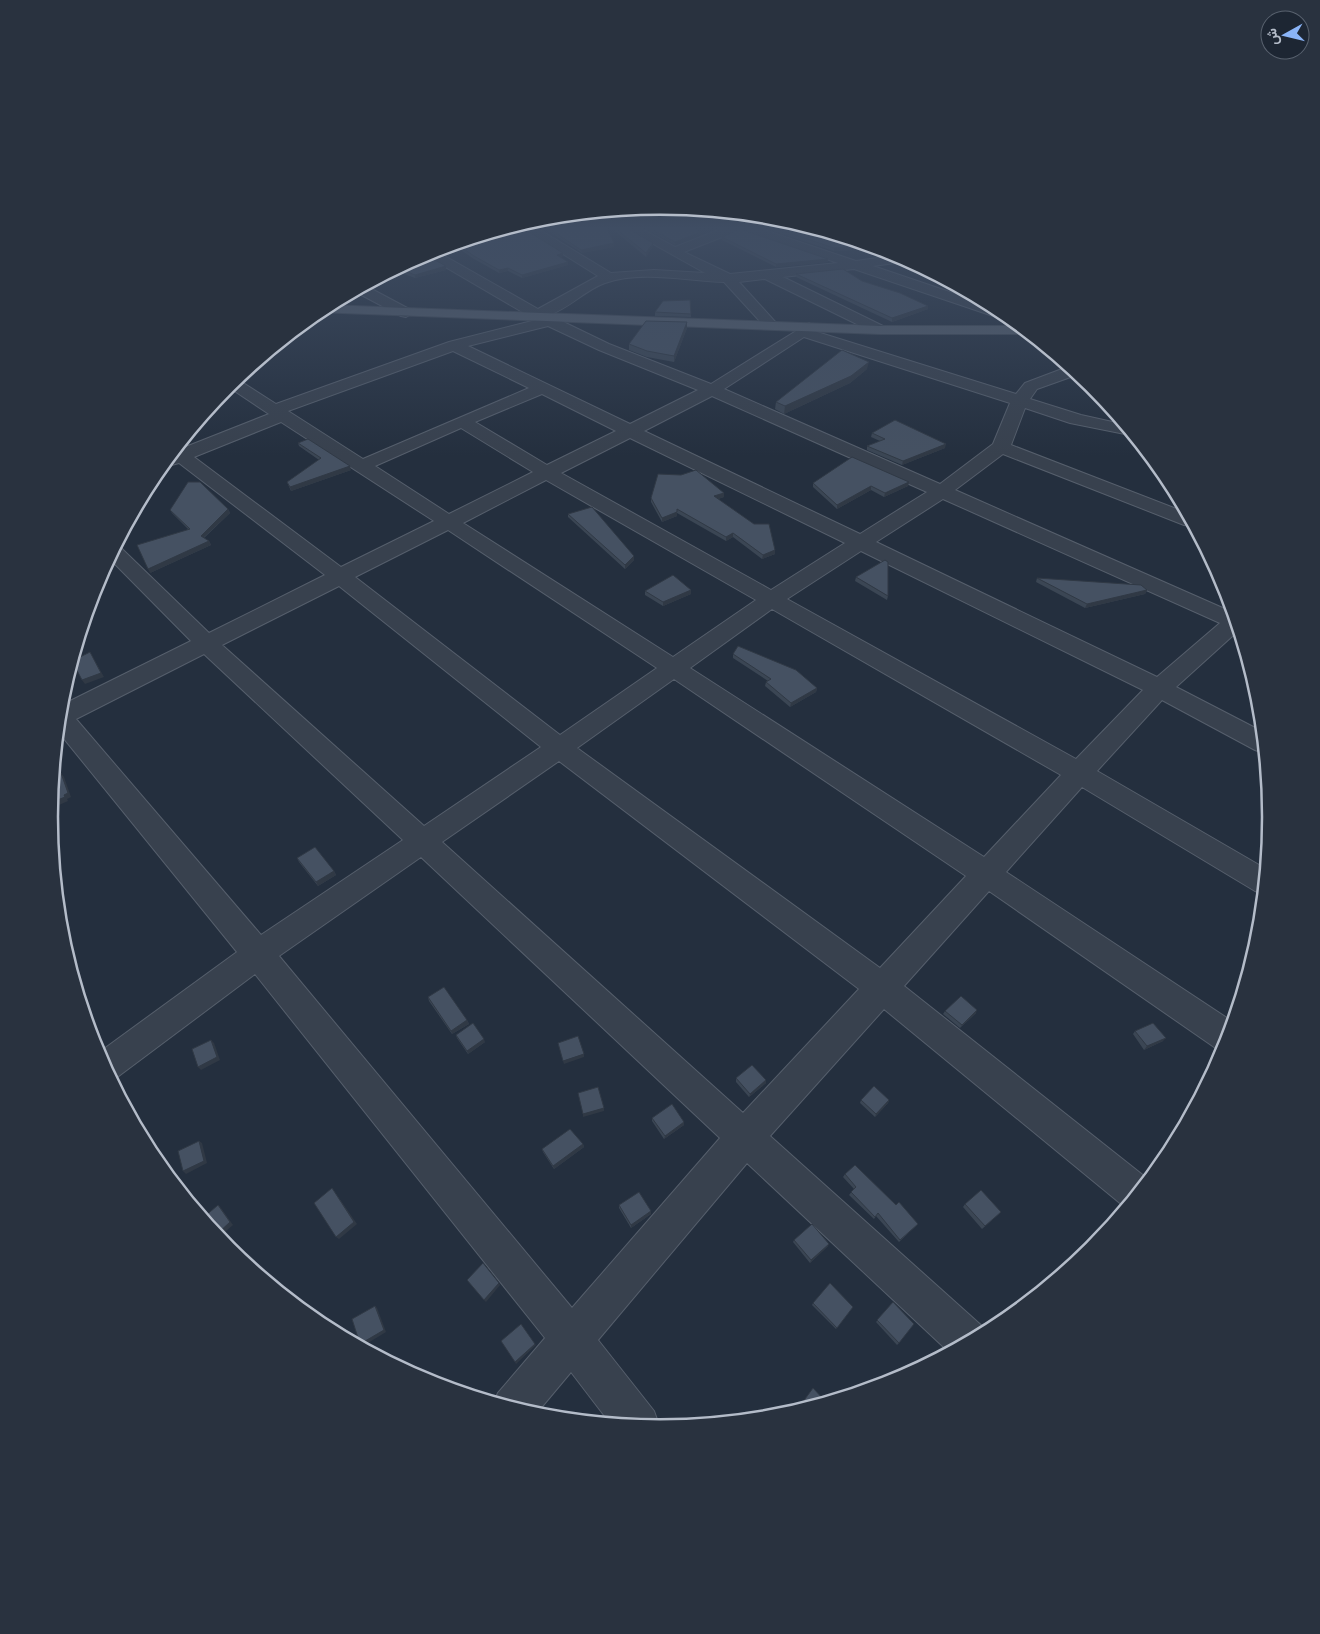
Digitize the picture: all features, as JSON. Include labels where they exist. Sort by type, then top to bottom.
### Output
[{"type":"main road","points":[[335,310],[771,325],[806,330],[1016,331]]},
{"type":"street","points":[[388,303],[406,313]]},
{"type":"street","points":[[517,303],[604,348],[712,390],[1229,618]]},
{"type":"street","points":[[181,452],[454,345],[543,318],[563,303]]},
{"type":"street","points":[[751,303],[771,325]]},
{"type":"street","points":[[825,303],[880,330]]},
{"type":"street","points":[[67,712],[712,390],[806,330],[1019,402],[1076,419],[1121,430]]},
{"type":"street","points":[[454,345],[1159,688],[1257,740]]},
{"type":"street","points":[[111,1064],[258,954],[559,748],[773,598],[941,492],[1001,447],[1019,402],[1031,386],[1067,373]]},
{"type":"street","points":[[238,387],[450,521],[674,667],[987,873],[1222,1034]]},
{"type":"street","points":[[361,466],[542,388]]},
{"type":"street","points":[[462,421],[547,473],[773,598],[1079,773],[1259,879]]},
{"type":"street","points":[[1001,447],[1183,518]]},
{"type":"street","points":[[179,454],[340,576],[559,748],[882,988],[1133,1190]]},
{"type":"street","points":[[118,556],[206,643],[963,1338]]},
{"type":"street","points":[[518,1402],[746,1137],[987,873],[1159,688],[1232,625]]},
{"type":"street","points":[[65,723],[258,954],[572,1340],[633,1419]]},
{"type":"building","points":[[661,303],[690,303],[691,314],[655,312]]},
{"type":"building","points":[[860,303],[922,303],[928,306],[892,318]]},
{"type":"building","points":[[646,321],[687,322],[674,356],[647,351],[629,344]]},
{"type":"building","points":[[842,350],[869,362],[851,376],[785,406],[776,402]]},
{"type":"building","points":[[895,420],[946,444],[903,461],[867,446],[885,439],[872,433]]},
{"type":"building","points":[[308,439],[350,466],[290,487],[287,482],[321,458],[298,443]]},
{"type":"building","points":[[852,457],[909,482],[885,493],[871,486],[837,505],[813,483]]},
{"type":"building","points":[[696,470],[724,493],[714,496],[754,524],[769,524],[775,550],[763,555],[733,533],[726,537],[677,509],[677,512],[662,518],[651,498],[658,474],[681,475]]},
{"type":"building","points":[[188,482],[200,482],[228,509],[201,536],[209,541],[148,569],[137,545],[190,529],[170,510]]},
{"type":"building","points":[[592,507],[634,556],[625,565],[568,514]]},
{"type":"building","points":[[885,560],[888,562],[888,596],[856,577]]},
{"type":"building","points":[[673,575],[691,590],[663,602],[645,591]]},
{"type":"building","points":[[1037,578],[1141,585],[1147,590],[1087,604]]},
{"type":"building","points":[[738,646],[796,670],[817,688],[791,703],[766,682],[771,679],[733,654]]},
{"type":"building","points":[[90,652],[101,673],[82,680],[76,669],[79,657]]},
{"type":"building","points":[[61,773],[68,793],[64,795],[65,797],[58,800],[59,778]]},
{"type":"building","points":[[315,847],[334,871],[316,882],[297,858]]},
{"type":"building","points":[[444,987],[467,1020],[451,1031],[428,997]]},
{"type":"building","points":[[961,996],[977,1010],[962,1025],[945,1011]]},
{"type":"building","points":[[473,1023],[484,1039],[467,1051],[456,1035]]},
{"type":"building","points":[[1153,1023],[1166,1038],[1147,1046],[1135,1031]]},
{"type":"building","points":[[578,1036],[584,1054],[563,1061],[558,1043]]},
{"type":"building","points":[[211,1040],[217,1057],[198,1067],[192,1049]]},
{"type":"building","points":[[752,1065],[766,1080],[750,1094],[736,1078]]},
{"type":"building","points":[[874,1086],[889,1100],[876,1114],[861,1100]]},
{"type":"building","points":[[598,1087],[604,1108],[583,1114],[578,1093]]},
{"type":"building","points":[[672,1104],[684,1122],[665,1136],[652,1118]]},
{"type":"building","points":[[570,1129],[583,1144],[553,1166],[542,1149]]},
{"type":"building","points":[[199,1141],[204,1161],[183,1171],[178,1151]]},
{"type":"building","points":[[855,1165],[896,1205],[899,1202],[918,1224],[900,1240],[878,1213],[875,1217],[851,1192],[856,1187],[845,1174]]},
{"type":"building","points":[[332,1188],[354,1222],[336,1237],[314,1203]]},
{"type":"building","points":[[981,1190],[1001,1212],[985,1226],[965,1204]]},
{"type":"building","points":[[639,1192],[651,1211],[631,1225],[619,1205]]},
{"type":"building","points":[[218,1205],[230,1222],[222,1230],[207,1214]]},
{"type":"building","points":[[812,1224],[829,1244],[811,1260],[794,1240]]},
{"type":"building","points":[[483,1263],[499,1283],[484,1300],[467,1280]]},
{"type":"building","points":[[830,1283],[853,1307],[837,1328],[813,1303]]},
{"type":"building","points":[[893,1302],[914,1324],[899,1343],[877,1320]]},
{"type":"building","points":[[375,1306],[384,1330],[364,1342],[358,1339],[352,1319]]},
{"type":"building","points":[[521,1324],[535,1344],[515,1362],[501,1341]]},
{"type":"building","points":[[813,1388],[822,1397],[816,1399],[803,1402]]}]
